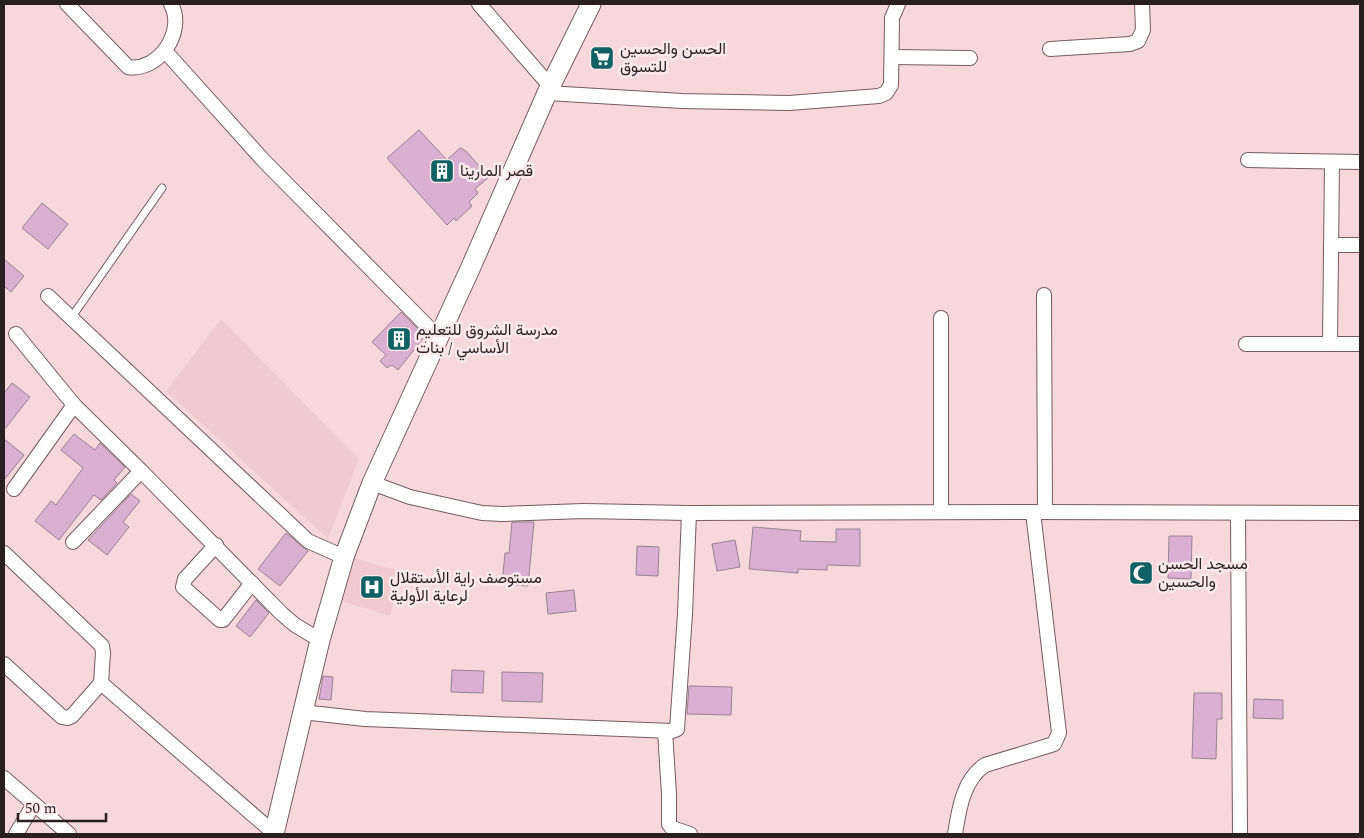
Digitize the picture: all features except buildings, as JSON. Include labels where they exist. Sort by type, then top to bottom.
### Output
[{"type":"main road","points":[[274,834],[320,640],[344,556],[372,483],[439,338],[548,89],[590,4]]},
{"type":"street","points":[[68,4],[128,67],[138,69],[150,64],[160,56],[171,41],[175,25],[171,4]]},
{"type":"street","points":[[479,4],[548,89],[682,102],[789,103],[879,96],[886,93],[891,85],[892,18],[898,4]]},
{"type":"street","points":[[1050,49],[1130,44],[1138,41],[1143,30],[1142,4]]},
{"type":"street","points":[[165,51],[264,161],[439,338]]},
{"type":"street","points":[[892,57],[970,58]]},
{"type":"street","points":[[1248,160],[1360,162]]},
{"type":"street","points":[[1330,344],[1332,162]]},
{"type":"street","points":[[1331,245],[1360,245]]},
{"type":"street","points":[[955,834],[964,792],[978,770],[986,765],[1054,744],[1059,733],[1039,512],[1044,295]]},
{"type":"street","points":[[48,296],[302,536],[318,546],[344,556]]},
{"type":"street","points":[[941,318],[941,512]]},
{"type":"street","points":[[16,334],[74,405],[282,614],[295,625],[320,640]]},
{"type":"street","points":[[1246,344],[1360,344]]},
{"type":"street","points":[[14,489],[74,405]]},
{"type":"street","points":[[73,542],[141,471]]},
{"type":"street","points":[[372,483],[410,497],[482,513],[502,514],[583,511],[689,514],[941,512],[1360,513]]},
{"type":"street","points":[[1238,513],[1240,834]]},
{"type":"street","points":[[302,712],[365,719],[665,731],[677,729],[689,514]]},
{"type":"street","points":[[216,546],[184,579],[183,587],[220,620],[223,620],[252,583]]},
{"type":"street","points":[[4,554],[102,646],[100,683],[72,716],[67,718],[62,717],[4,664]]},
{"type":"street","points":[[100,683],[274,834]]},
{"type":"street","points":[[665,731],[669,824],[672,828],[690,834]]},
{"type":"street","points":[[4,778],[70,834]]},
{"type":"street","points":[[16,834],[34,804]]},
{"type":"lane","points":[[71,318],[162,188]]},
{"type":"shaded area","points":[[221,319],[359,459],[328,539],[166,391]]},
{"type":"shaded area","name":"مستوصف راية الأستقلال لرعاية الأولية","points":[[354,558],[403,572],[390,616],[341,601]]},
{"type":"place","name":"الحسن والحسين للتسوق","points":[[602,58]]},
{"type":"place","name":"قصر المارينا","points":[[442,171]]},
{"type":"place","name":"مدرسة الشروق للتعليم الأساسي / بنات","points":[[399,339]]},
{"type":"place","name":"مسجد الحسن والحسين","points":[[1141,573]]},
{"type":"place","name":"مستوصف راية الأستقلال لرعاية الأولية","points":[[372,587]]}]
